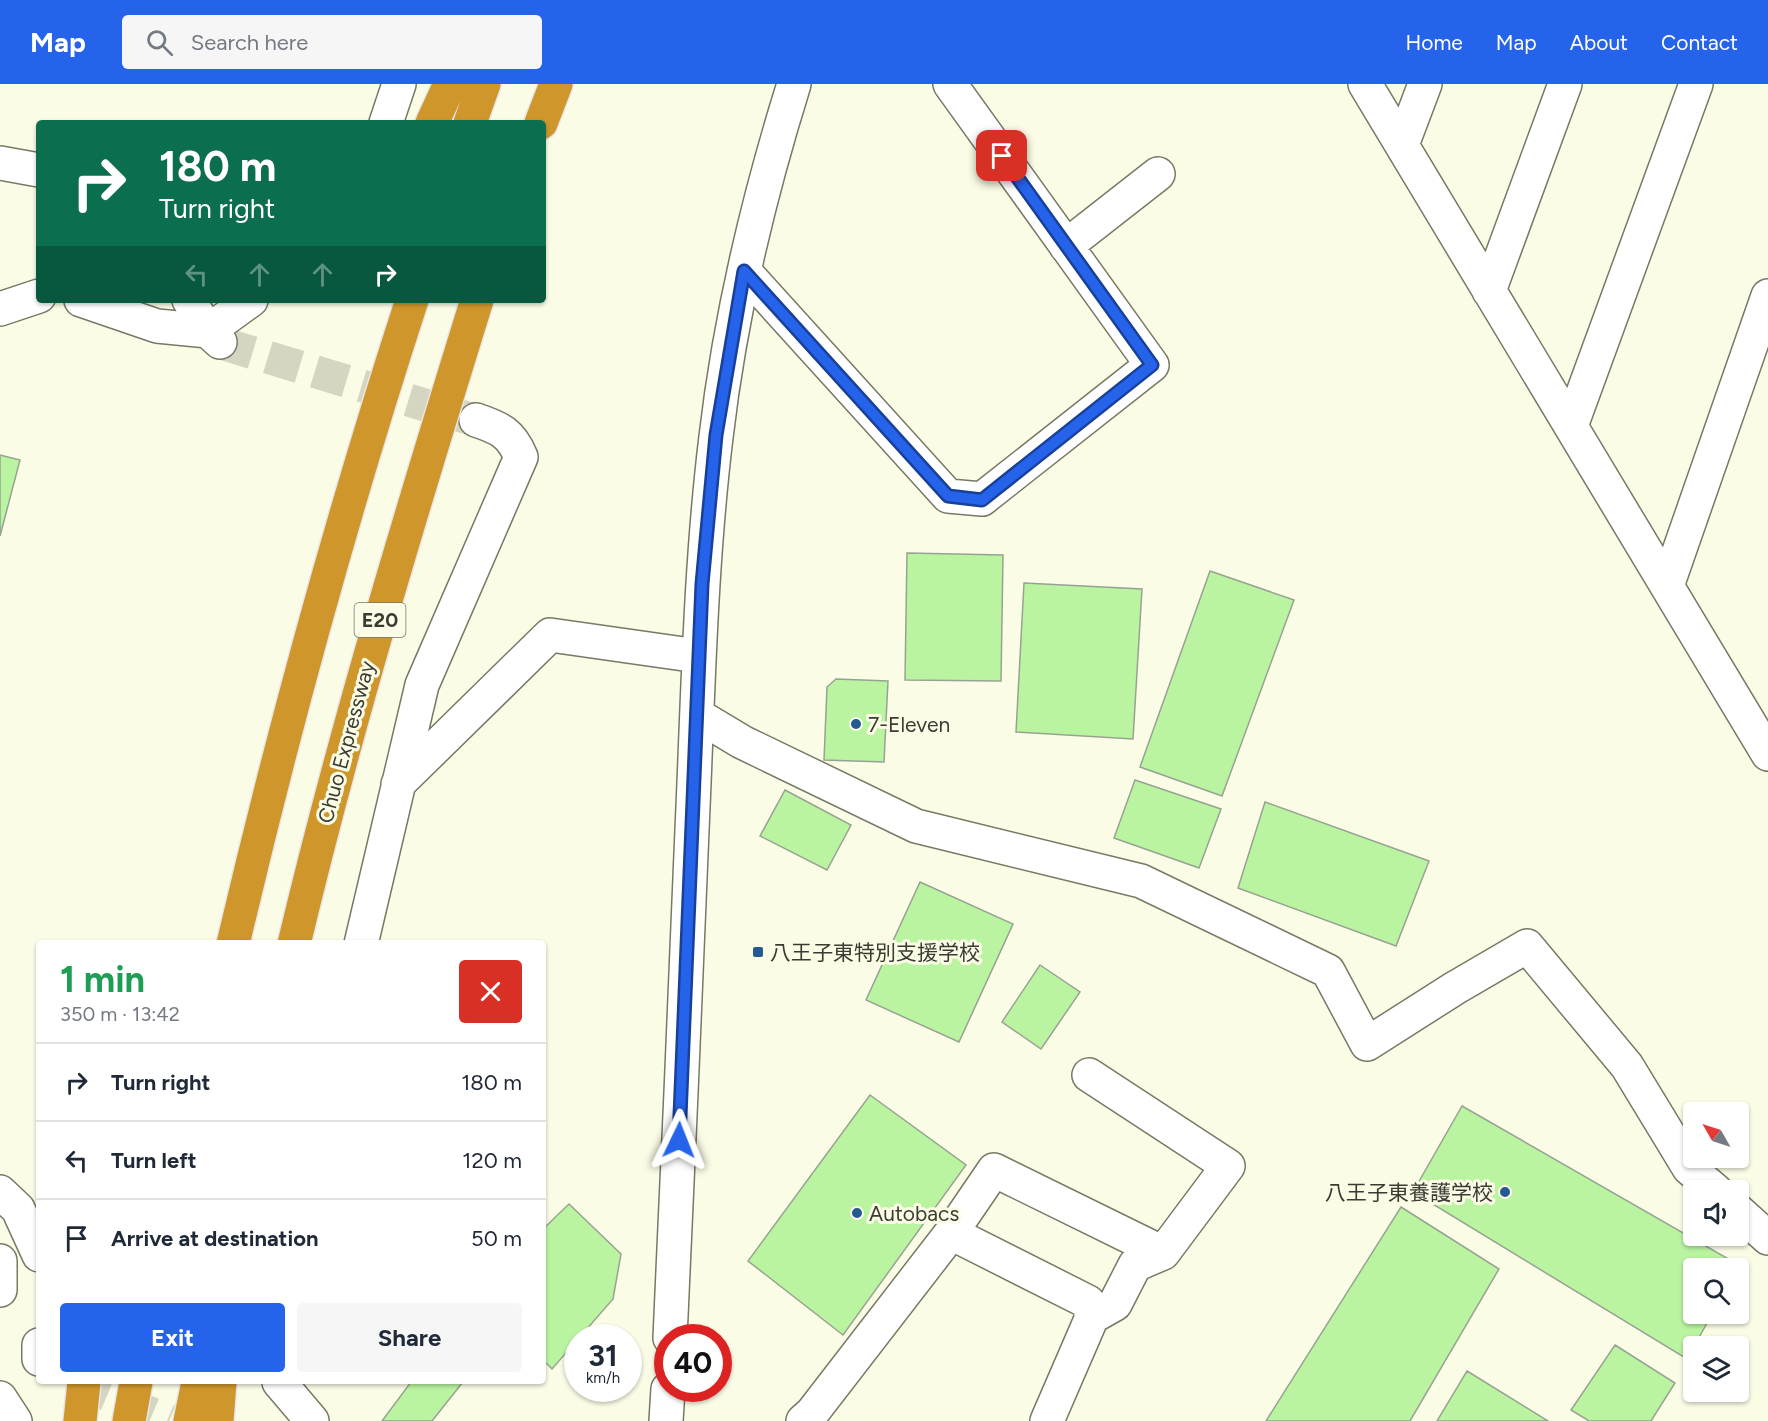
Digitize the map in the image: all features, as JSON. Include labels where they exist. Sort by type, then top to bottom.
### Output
[{"type":"highway","points":[[433,120],[450,84]]},
{"type":"highway","points":[[471,120],[484,84]]},
{"type":"highway","points":[[542,120],[556,84]]},
{"type":"highway","points":[[233,940],[261,825],[323,595],[411,303]]},
{"type":"highway","name":"Chuo Expressway","points":[[295,940],[316,854],[392,577],[476,303]]},
{"type":"highway","points":[[80,1421],[84,1384]]},
{"type":"highway","points":[[129,1421],[136,1384]]},
{"type":"highway","points":[[190,1421],[198,1384]]},
{"type":"highway","points":[[217,1421],[220,1384]]},
{"type":"street","points":[[387,120],[399,84]]},
{"type":"street","points":[[671,1324],[699,656],[716,435],[744,271],[767,170],[794,84]]},
{"type":"street","points":[[744,271],[948,496],[982,500],[1152,365],[950,84]]},
{"type":"street","points":[[1365,84],[1763,746]]},
{"type":"street","points":[[1402,145],[1425,84]]},
{"type":"street","points":[[1489,291],[1565,84]]},
{"type":"street","points":[[1571,426],[1696,84]]},
{"type":"street","points":[[0,163],[36,169]]},
{"type":"street","points":[[1066,246],[1158,174]]},
{"type":"street","points":[[1667,586],[1768,296]]},
{"type":"street","points":[[0,309],[36,297]]},
{"type":"street","points":[[90,303],[157,326],[214,337]]},
{"type":"street","points":[[191,303],[214,337]]},
{"type":"street","points":[[214,337],[248,303]]},
{"type":"street","points":[[362,940],[422,685],[521,457],[514,440],[502,428],[476,420]]},
{"type":"street","points":[[398,784],[550,635],[699,656]]},
{"type":"street","points":[[1763,746],[1768,707]]},
{"type":"street","points":[[697,715],[742,742],[916,826],[1131,878],[1175,895],[1328,972],[1367,1044],[1527,946],[1627,1066],[1689,1168],[1703,1180]]},
{"type":"street","points":[[1047,1421],[1092,1317],[1115,1304],[1135,1265],[1163,1253],[1228,1166],[1089,1075]]},
{"type":"street","points":[[813,1418],[951,1233],[994,1170],[1163,1253]]},
{"type":"street","points":[[0,1192],[18,1209],[36,1248]]},
{"type":"street","points":[[1749,1221],[1768,1238]]},
{"type":"street","points":[[951,1233],[1088,1302],[1092,1317]]},
{"type":"street","points":[[0,1261],[0,1290]]},
{"type":"street","points":[[281,1384],[312,1421]]},
{"type":"street","points":[[0,1398],[15,1421]]},
{"type":"street","points":[[666,1421],[667,1402]]},
{"type":"building","points":[[0,455],[20,460],[0,536]]},
{"type":"building","points":[[907,553],[1003,555],[1001,681],[905,680]]},
{"type":"building","points":[[1210,571],[1294,600],[1222,796],[1140,767]]},
{"type":"building","points":[[1024,583],[1142,589],[1133,739],[1016,732]]},
{"type":"building","name":"7-Eleven","points":[[836,679],[888,681],[884,762],[824,760],[827,687]]},
{"type":"building","points":[[1135,780],[1221,809],[1199,868],[1114,838]]},
{"type":"building","points":[[785,790],[851,825],[827,870],[760,836]]},
{"type":"building","points":[[1265,802],[1429,861],[1396,946],[1238,888]]},
{"type":"building","points":[[920,882],[1013,924],[959,1042],[866,1000]]},
{"type":"building","points":[[1040,965],[1080,992],[1041,1049],[1002,1022]]},
{"type":"building","name":"Autobacs","points":[[870,1095],[966,1165],[843,1335],[748,1261]]},
{"type":"building","points":[[1462,1106],[1683,1233],[1683,1246],[1706,1246],[1727,1258],[1683,1258],[1683,1324],[1706,1324],[1700,1336],[1683,1336],[1683,1357],[1413,1192]]},
{"type":"building","points":[[569,1204],[621,1254],[613,1299],[591,1324],[564,1324],[564,1355],[552,1369],[546,1363],[546,1226]]},
{"type":"building","points":[[1401,1207],[1499,1269],[1410,1421],[1266,1421]]},
{"type":"building","points":[[1615,1345],[1675,1383],[1651,1421],[1589,1421],[1571,1410]]},
{"type":"building","points":[[1467,1371],[1548,1421],[1437,1421]]},
{"type":"building","points":[[410,1384],[461,1384],[432,1421],[382,1421]]},
{"type":"tunnel","points":[[221,343],[471,419]]},
{"type":"tunnel","points":[[82,1384],[169,1421]]},
{"type":"place","name":"7-Eleven","points":[[856,724]]},
{"type":"place","name":"八王子東特別支援学校","points":[[758,952]]},
{"type":"place","name":"八王子東養護学校","points":[[1505,1192]]},
{"type":"place","name":"Autobacs","points":[[857,1213]]},
{"type":"route","points":[[679,1140],[702,584],[716,435],[744,271],[948,496],[982,500],[1152,365],[1002,156]]}]
